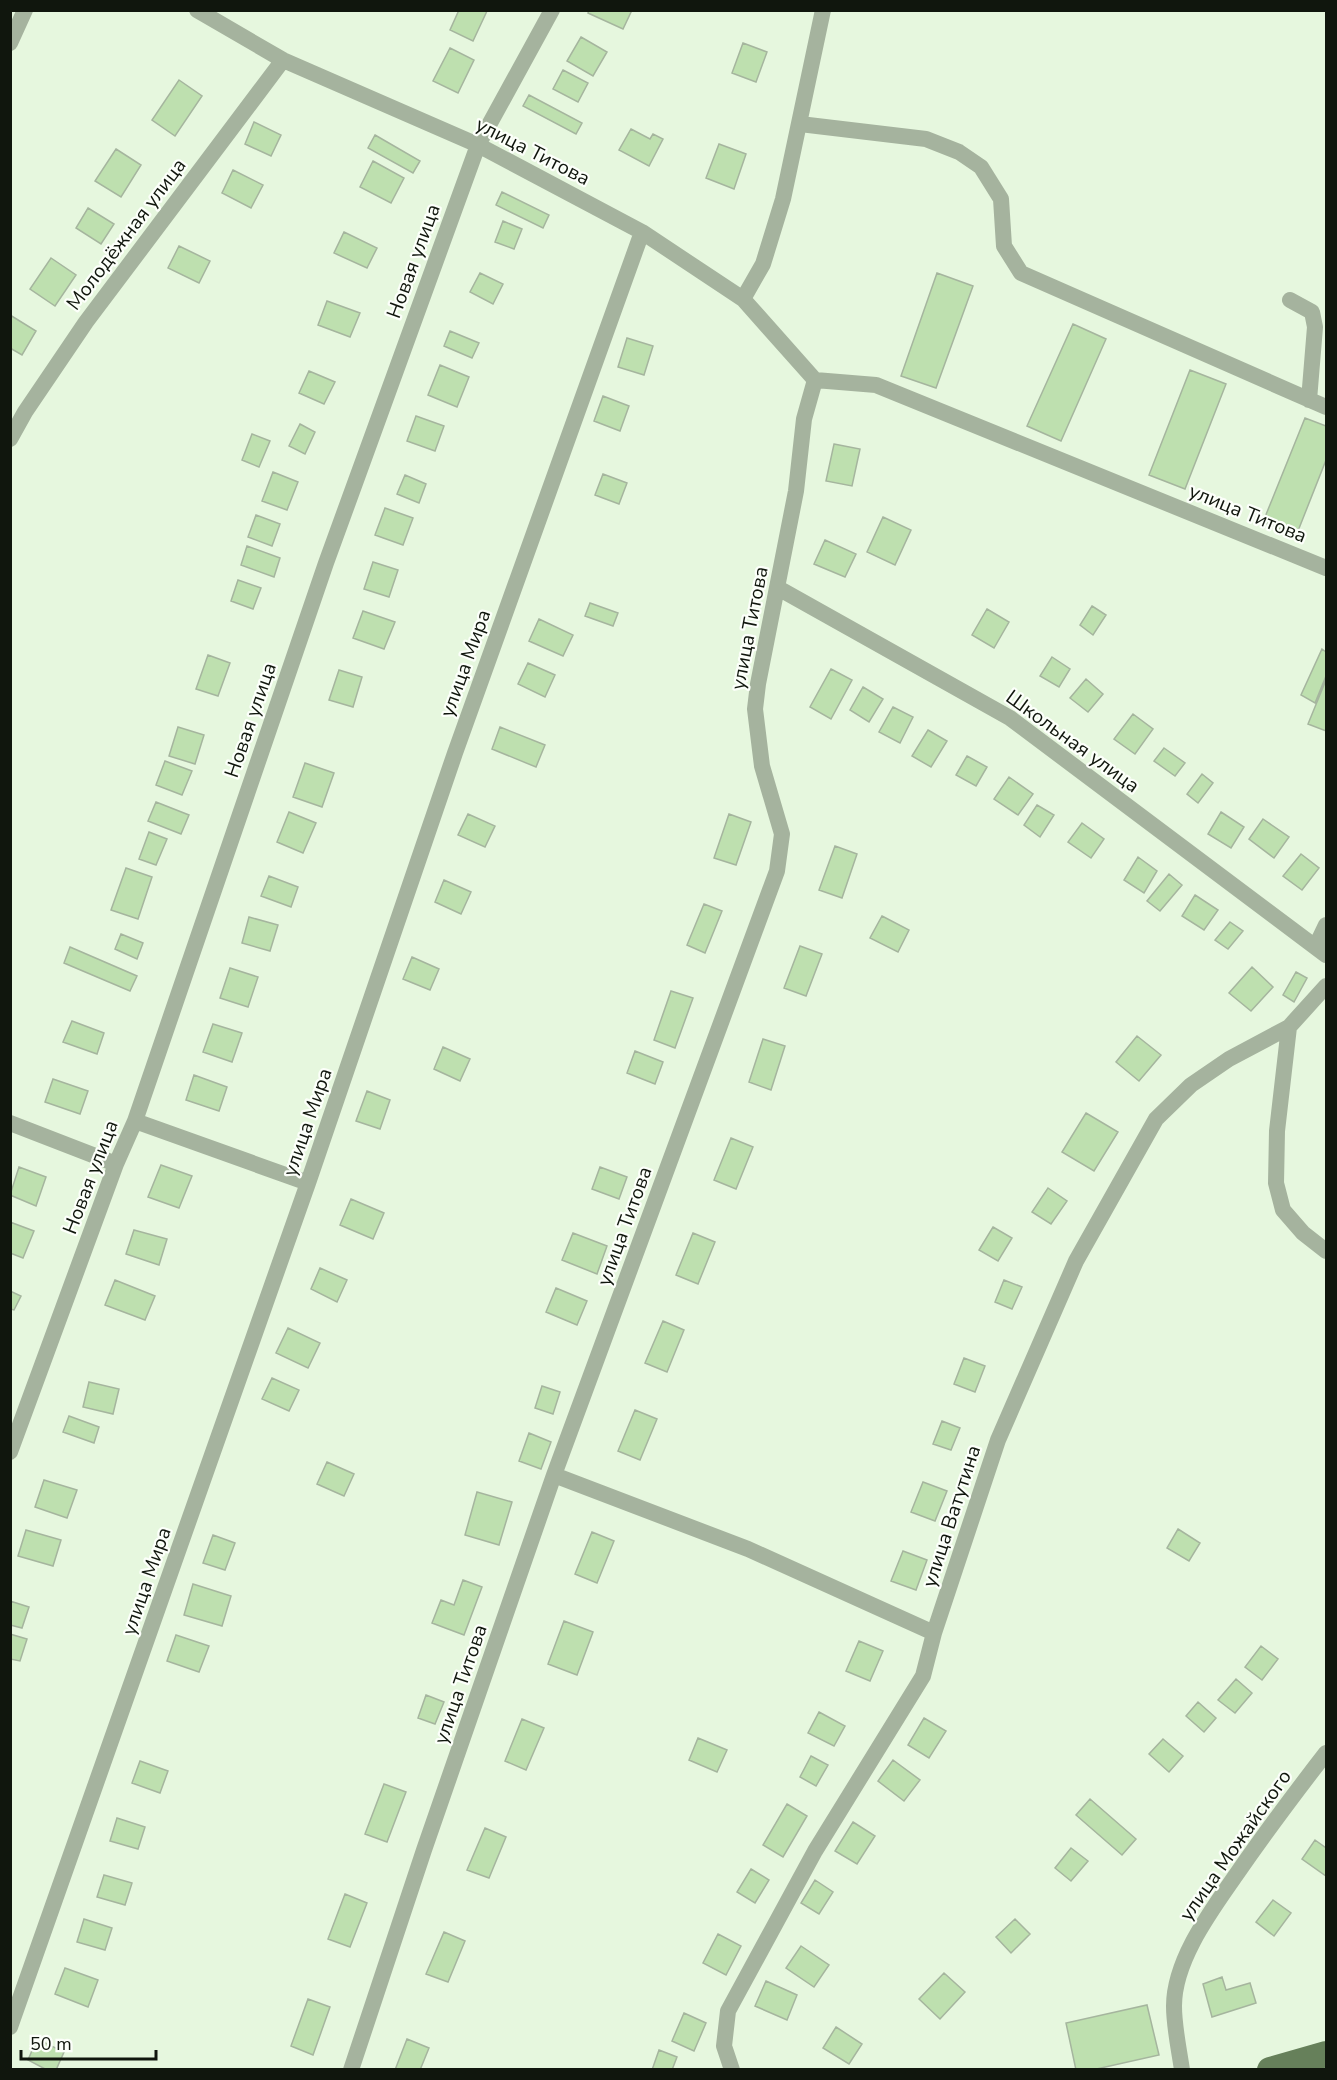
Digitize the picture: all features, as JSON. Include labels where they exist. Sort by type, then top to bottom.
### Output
[{"type":"main road","points":[[1270,2070],[1326,2054]]},
{"type":"street","points":[[10,43],[25,10]]},
{"type":"street","name":"улица Титова","points":[[197,10],[283,60],[478,145],[642,232],[743,299],[815,380],[876,385],[1326,568]]},
{"type":"street","name":"Новая улица","points":[[10,1452],[116,1164],[135,1121],[326,563],[478,145],[552,10]]},
{"type":"street","points":[[743,299],[763,264],[783,199],[823,10]]},
{"type":"street","name":"Молодёжная улица","points":[[10,439],[86,322],[283,60]]},
{"type":"street","points":[[800,123],[926,139],[959,152],[981,167],[1001,199],[1004,246],[1021,273],[1326,407]]},
{"type":"street","name":"улица Мира","points":[[10,2027],[308,1183],[459,742],[642,232]]},
{"type":"street","points":[[1290,300],[1312,312],[1315,327],[1309,400]]},
{"type":"street","name":"улица Титова","points":[[351,2070],[554,1475],[777,871],[782,834],[762,766],[755,709],[796,491],[804,419],[815,380]]},
{"type":"street","name":"Школьная улица","points":[[778,588],[1010,718],[1321,950]]},
{"type":"street","points":[[1321,950],[1326,924]]},
{"type":"street","points":[[1326,986],[1289,1027],[1277,1131],[1276,1183],[1283,1210],[1303,1233],[1326,1251]]},
{"type":"street","name":"улица Ватутина","points":[[732,2070],[724,2046],[728,2011],[815,1851],[923,1677],[934,1633],[1002,1430],[1076,1262],[1156,1119],[1191,1085],[1228,1059],[1289,1027]]},
{"type":"street","points":[[135,1121],[308,1183]]},
{"type":"street","points":[[10,1123],[116,1164]]},
{"type":"street","points":[[554,1475],[747,1549],[934,1633]]},
{"type":"street","name":"улица Можайского","points":[[1182,2070],[1174,2005],[1179,1976],[1194,1940],[1219,1899],[1271,1825],[1326,1753]]},
{"type":"building","points":[[459,10],[487,11],[473,41],[450,30]]},
{"type":"building","points":[[589,10],[632,10],[623,29],[588,13]]},
{"type":"building","points":[[581,37],[607,52],[593,76],[567,61]]},
{"type":"building","points":[[743,43],[767,52],[756,82],[732,73]]},
{"type":"building","points":[[450,48],[474,60],[458,93],[433,81]]},
{"type":"building","points":[[563,70],[588,83],[578,102],[553,89]]},
{"type":"building","points":[[179,80],[202,96],[175,136],[152,120]]},
{"type":"building","points":[[529,95],[582,123],[576,134],[523,106]]},
{"type":"building","points":[[254,122],[281,135],[271,156],[245,144]]},
{"type":"building","points":[[631,129],[650,139],[653,134],[663,139],[649,166],[619,150]]},
{"type":"building","points":[[375,135],[420,161],[413,173],[368,148]]},
{"type":"building","points":[[719,144],[746,154],[734,189],[706,178]]},
{"type":"building","points":[[116,149],[141,165],[121,197],[95,181]]},
{"type":"building","points":[[373,161],[404,178],[391,203],[360,187]]},
{"type":"building","points":[[233,170],[263,185],[251,208],[222,193]]},
{"type":"building","points":[[502,192],[549,215],[543,228],[496,205]]},
{"type":"building","points":[[88,208],[114,224],[101,244],[76,228]]},
{"type":"building","points":[[503,221],[522,229],[514,249],[495,242]]},
{"type":"building","points":[[344,232],[377,248],[367,268],[334,253]]},
{"type":"building","points":[[179,246],[210,261],[199,283],[168,268]]},
{"type":"building","points":[[51,258],[76,275],[55,306],[30,289]]},
{"type":"building","points":[[480,273],[503,284],[493,304],[470,292]]},
{"type":"building","points":[[937,273],[973,286],[936,388],[901,376]]},
{"type":"building","points":[[327,301],[360,313],[350,337],[318,325]]},
{"type":"building","points":[[10,315],[36,331],[22,355],[10,348]]},
{"type":"building","points":[[1073,324],[1106,339],[1061,441],[1027,426]]},
{"type":"building","points":[[450,331],[479,343],[472,358],[444,346]]},
{"type":"building","points":[[627,338],[653,346],[644,375],[618,367]]},
{"type":"building","points":[[440,365],[469,377],[457,407],[428,395]]},
{"type":"building","points":[[1190,370],[1226,384],[1185,489],[1149,475]]},
{"type":"building","points":[[309,371],[335,382],[324,404],[299,393]]},
{"type":"building","points":[[603,396],[629,406],[620,431],[594,421]]},
{"type":"building","points":[[416,416],[444,426],[435,451],[407,441]]},
{"type":"building","points":[[1305,418],[1326,426],[1326,460],[1296,536],[1263,522]]},
{"type":"building","points":[[300,424],[315,432],[305,454],[289,446]]},
{"type":"building","points":[[252,434],[270,441],[259,467],[242,460]]},
{"type":"building","points":[[834,444],[860,449],[852,486],[826,481]]},
{"type":"building","points":[[273,472],[298,482],[287,510],[262,501]]},
{"type":"building","points":[[603,474],[627,483],[619,504],[595,495]]},
{"type":"building","points":[[405,475],[426,484],[419,503],[397,494]]},
{"type":"building","points":[[385,508],[413,518],[403,545],[375,535]]},
{"type":"building","points":[[256,515],[280,524],[272,546],[248,537]]},
{"type":"building","points":[[883,517],[911,530],[895,565],[867,552]]},
{"type":"building","points":[[825,540],[856,554],[845,577],[814,564]]},
{"type":"building","points":[[247,546],[280,558],[274,577],[241,565]]},
{"type":"building","points":[[373,562],[398,570],[389,597],[364,589]]},
{"type":"building","points":[[238,580],[261,588],[253,609],[231,601]]},
{"type":"building","points":[[590,603],[618,613],[613,626],[585,616]]},
{"type":"building","points":[[1092,606],[1106,615],[1093,635],[1080,625]]},
{"type":"building","points":[[987,609],[1009,622],[994,648],[972,635]]},
{"type":"building","points":[[363,611],[395,622],[384,649],[353,638]]},
{"type":"building","points":[[539,619],[573,635],[563,656],[529,641]]},
{"type":"building","points":[[1322,649],[1326,652],[1326,676],[1315,703],[1301,695]]},
{"type":"building","points":[[208,655],[230,663],[218,696],[196,689]]},
{"type":"building","points":[[1052,657],[1070,669],[1059,687],[1040,676]]},
{"type":"building","points":[[528,663],[555,675],[545,697],[518,684]]},
{"type":"building","points":[[831,669],[852,680],[831,719],[810,707]]},
{"type":"building","points":[[339,670],[362,677],[353,707],[329,700]]},
{"type":"building","points":[[1086,679],[1103,694],[1088,712],[1070,698]]},
{"type":"building","points":[[1326,680],[1326,731],[1308,724]]},
{"type":"building","points":[[863,687],[883,699],[869,722],[850,710]]},
{"type":"building","points":[[893,707],[913,717],[900,743],[879,732]]},
{"type":"building","points":[[1133,714],[1153,729],[1135,754],[1114,739]]},
{"type":"building","points":[[178,727],[204,735],[195,764],[169,756]]},
{"type":"building","points":[[500,727],[545,745],[536,767],[492,749]]},
{"type":"building","points":[[928,730],[947,741],[931,767],[912,756]]},
{"type":"building","points":[[1164,748],[1185,763],[1175,776],[1154,761]]},
{"type":"building","points":[[967,756],[987,767],[976,786],[956,775]]},
{"type":"building","points":[[165,761],[192,771],[182,795],[156,785]]},
{"type":"building","points":[[305,763],[334,773],[322,807],[293,797]]},
{"type":"building","points":[[1202,774],[1213,783],[1198,803],[1187,794]]},
{"type":"building","points":[[1009,777],[1033,794],[1018,815],[994,799]]},
{"type":"building","points":[[156,802],[189,815],[181,834],[148,821]]},
{"type":"building","points":[[1037,805],[1054,815],[1040,837],[1024,825]]},
{"type":"building","points":[[289,812],[316,823],[303,853],[277,842]]},
{"type":"building","points":[[1221,812],[1244,827],[1231,848],[1208,834]]},
{"type":"building","points":[[468,814],[495,826],[485,847],[458,835]]},
{"type":"building","points":[[729,814],[751,822],[736,865],[714,858]]},
{"type":"building","points":[[1263,819],[1289,837],[1274,858],[1249,839]]},
{"type":"building","points":[[1082,823],[1104,839],[1091,858],[1068,842]]},
{"type":"building","points":[[149,832],[167,839],[156,865],[139,859]]},
{"type":"building","points":[[835,846],[857,854],[842,898],[819,890]]},
{"type":"building","points":[[1301,854],[1319,868],[1302,890],[1283,876]]},
{"type":"building","points":[[1138,857],[1157,871],[1144,893],[1124,880]]},
{"type":"building","points":[[126,868],[152,877],[138,919],[111,910]]},
{"type":"building","points":[[1169,874],[1182,885],[1160,911],[1147,901]]},
{"type":"building","points":[[269,876],[298,887],[291,907],[261,896]]},
{"type":"building","points":[[444,880],[471,892],[461,914],[435,902]]},
{"type":"building","points":[[1195,895],[1218,910],[1204,930],[1182,916]]},
{"type":"building","points":[[704,904],[722,911],[705,953],[687,945]]},
{"type":"building","points":[[882,916],[909,930],[898,952],[870,938]]},
{"type":"building","points":[[249,917],[278,925],[270,951],[242,943]]},
{"type":"building","points":[[1230,922],[1243,931],[1228,949],[1215,940]]},
{"type":"building","points":[[121,934],[143,943],[137,959],[115,949]]},
{"type":"building","points":[[800,946],[822,954],[806,996],[784,988]]},
{"type":"building","points":[[70,947],[137,976],[130,991],[64,963]]},
{"type":"building","points":[[412,957],[439,969],[430,990],[403,979]]},
{"type":"building","points":[[1252,967],[1273,987],[1251,1011],[1229,993]]},
{"type":"building","points":[[230,968],[258,977],[248,1007],[220,998]]},
{"type":"building","points":[[1296,972],[1307,978],[1294,1002],[1283,995]]},
{"type":"building","points":[[671,991],[693,998],[675,1048],[654,1040]]},
{"type":"building","points":[[72,1021],[104,1033],[97,1054],[63,1042]]},
{"type":"building","points":[[213,1024],[242,1033],[232,1062],[203,1052]]},
{"type":"building","points":[[1137,1036],[1161,1055],[1139,1081],[1116,1062]]},
{"type":"building","points":[[763,1039],[785,1046],[771,1090],[749,1082]]},
{"type":"building","points":[[443,1047],[470,1059],[460,1081],[434,1069]]},
{"type":"building","points":[[635,1051],[663,1062],[655,1084],[627,1073]]},
{"type":"building","points":[[194,1075],[227,1087],[219,1111],[186,1100]]},
{"type":"building","points":[[53,1079],[88,1091],[80,1114],[45,1102]]},
{"type":"building","points":[[367,1091],[390,1100],[380,1129],[356,1121]]},
{"type":"building","points":[[1086,1113],[1118,1132],[1094,1171],[1062,1152]]},
{"type":"building","points":[[731,1138],[753,1147],[736,1189],[714,1180]]},
{"type":"building","points":[[161,1165],[192,1176],[179,1208],[148,1197]]},
{"type":"building","points":[[19,1167],[46,1177],[36,1206],[10,1195]]},
{"type":"building","points":[[600,1167],[627,1177],[619,1199],[592,1189]]},
{"type":"building","points":[[1048,1188],[1067,1201],[1051,1224],[1032,1212]]},
{"type":"building","points":[[351,1199],[384,1213],[373,1239],[340,1225]]},
{"type":"building","points":[[10,1222],[34,1231],[23,1258],[10,1253]]},
{"type":"building","points":[[993,1227],[1012,1238],[998,1261],[979,1250]]},
{"type":"building","points":[[134,1230],[167,1239],[159,1265],[126,1254]]},
{"type":"building","points":[[573,1233],[607,1246],[597,1274],[562,1260]]},
{"type":"building","points":[[693,1233],[715,1242],[698,1284],[676,1275]]},
{"type":"building","points":[[320,1268],[347,1280],[337,1302],[311,1289]]},
{"type":"building","points":[[115,1280],[155,1296],[145,1320],[105,1305]]},
{"type":"building","points":[[1004,1280],[1022,1287],[1012,1309],[995,1302]]},
{"type":"building","points":[[556,1288],[587,1301],[577,1325],[546,1312]]},
{"type":"building","points":[[10,1291],[21,1296],[14,1310],[10,1309]]},
{"type":"building","points":[[663,1321],[684,1330],[667,1372],[645,1363]]},
{"type":"building","points":[[288,1328],[320,1343],[308,1368],[276,1353]]},
{"type":"building","points":[[964,1358],[985,1366],[975,1392],[954,1384]]},
{"type":"building","points":[[272,1378],[299,1390],[289,1411],[262,1399]]},
{"type":"building","points":[[89,1382],[119,1389],[113,1414],[83,1407]]},
{"type":"building","points":[[542,1386],[560,1392],[553,1414],[535,1408]]},
{"type":"building","points":[[635,1410],[657,1419],[640,1460],[618,1451]]},
{"type":"building","points":[[69,1416],[99,1427],[94,1443],[63,1432]]},
{"type":"building","points":[[942,1421],[960,1428],[951,1450],[933,1444]]},
{"type":"building","points":[[529,1433],[551,1442],[541,1469],[519,1461]]},
{"type":"building","points":[[327,1462],[354,1474],[344,1496],[317,1484]]},
{"type":"building","points":[[44,1480],[77,1490],[67,1518],[35,1507]]},
{"type":"building","points":[[923,1482],[947,1491],[935,1521],[911,1512]]},
{"type":"building","points":[[477,1492],[512,1502],[499,1545],[465,1535]]},
{"type":"building","points":[[1178,1529],[1200,1543],[1189,1561],[1167,1548]]},
{"type":"building","points":[[26,1530],[61,1540],[53,1566],[18,1556]]},
{"type":"building","points":[[592,1532],[614,1541],[597,1583],[575,1574]]},
{"type":"building","points":[[213,1535],[235,1543],[225,1570],[203,1563]]},
{"type":"building","points":[[903,1551],[927,1560],[916,1590],[891,1581]]},
{"type":"building","points":[[463,1580],[482,1587],[464,1635],[432,1623],[441,1600],[454,1605]]},
{"type":"building","points":[[193,1584],[231,1596],[222,1626],[184,1615]]},
{"type":"building","points":[[10,1601],[29,1607],[22,1628],[10,1625]]},
{"type":"building","points":[[564,1621],[593,1632],[577,1675],[548,1664]]},
{"type":"building","points":[[10,1634],[27,1639],[20,1661],[10,1659]]},
{"type":"building","points":[[176,1635],[209,1646],[199,1672],[167,1661]]},
{"type":"building","points":[[859,1641],[883,1651],[870,1681],[846,1671]]},
{"type":"building","points":[[1261,1646],[1278,1659],[1262,1680],[1245,1667]]},
{"type":"building","points":[[1236,1679],[1252,1693],[1235,1713],[1218,1700]]},
{"type":"building","points":[[426,1695],[444,1702],[435,1724],[418,1718]]},
{"type":"building","points":[[1198,1702],[1216,1718],[1204,1732],[1186,1716]]},
{"type":"building","points":[[819,1712],[845,1726],[834,1746],[808,1733]]},
{"type":"building","points":[[924,1718],[946,1731],[929,1758],[908,1745]]},
{"type":"building","points":[[522,1719],[544,1728],[526,1770],[505,1761]]},
{"type":"building","points":[[698,1738],[727,1750],[717,1772],[689,1760]]},
{"type":"building","points":[[1163,1739],[1183,1756],[1169,1772],[1149,1754]]},
{"type":"building","points":[[811,1756],[828,1765],[816,1786],[800,1777]]},
{"type":"building","points":[[893,1760],[920,1780],[904,1801],[878,1781]]},
{"type":"building","points":[[140,1761],[168,1771],[160,1793],[132,1783]]},
{"type":"building","points":[[384,1784],[406,1792],[387,1842],[365,1834]]},
{"type":"building","points":[[1090,1799],[1136,1839],[1122,1855],[1076,1815]]},
{"type":"building","points":[[787,1804],[807,1816],[783,1857],[763,1845]]},
{"type":"building","points":[[117,1818],[145,1827],[138,1849],[110,1841]]},
{"type":"building","points":[[853,1822],[875,1836],[857,1864],[835,1851]]},
{"type":"building","points":[[485,1828],[506,1837],[489,1878],[467,1870]]},
{"type":"building","points":[[1315,1840],[1326,1848],[1326,1876],[1302,1859]]},
{"type":"building","points":[[1071,1848],[1088,1861],[1071,1881],[1055,1868]]},
{"type":"building","points":[[751,1869],[769,1880],[755,1903],[737,1892]]},
{"type":"building","points":[[104,1875],[132,1883],[125,1905],[97,1897]]},
{"type":"building","points":[[815,1880],[833,1892],[819,1914],[801,1903]]},
{"type":"building","points":[[345,1894],[367,1903],[350,1947],[328,1939]]},
{"type":"building","points":[[1273,1900],[1291,1913],[1274,1936],[1256,1922]]},
{"type":"building","points":[[84,1919],[112,1928],[105,1950],[77,1942]]},
{"type":"building","points":[[1015,1919],[1030,1934],[1011,1953],[996,1937]]},
{"type":"building","points":[[444,1932],[465,1941],[448,1982],[426,1974]]},
{"type":"building","points":[[718,1934],[741,1946],[726,1975],[703,1963]]},
{"type":"building","points":[[801,1946],[829,1965],[814,1987],[786,1968]]},
{"type":"building","points":[[65,1968],[98,1980],[88,2007],[55,1994]]},
{"type":"building","points":[[944,1973],[965,1992],[940,2019],[919,1999]]},
{"type":"building","points":[[1222,1977],[1226,1990],[1250,1983],[1256,2003],[1212,2017],[1203,1984]]},
{"type":"building","points":[[766,1981],[797,1995],[787,2020],[755,2006]]},
{"type":"building","points":[[308,1999],[330,2007],[313,2055],[291,2046]]},
{"type":"building","points":[[1147,2005],[1159,2055],[1092,2070],[1076,2070],[1066,2023]]},
{"type":"building","points":[[684,2013],[706,2023],[694,2051],[672,2041]]},
{"type":"building","points":[[836,2027],[862,2044],[849,2064],[823,2048]]},
{"type":"building","points":[[37,2039],[64,2052],[56,2070],[47,2070],[28,2060]]},
{"type":"building","points":[[407,2039],[429,2048],[420,2070],[395,2070]]},
{"type":"building","points":[[659,2050],[677,2057],[672,2070],[652,2070]]}]
